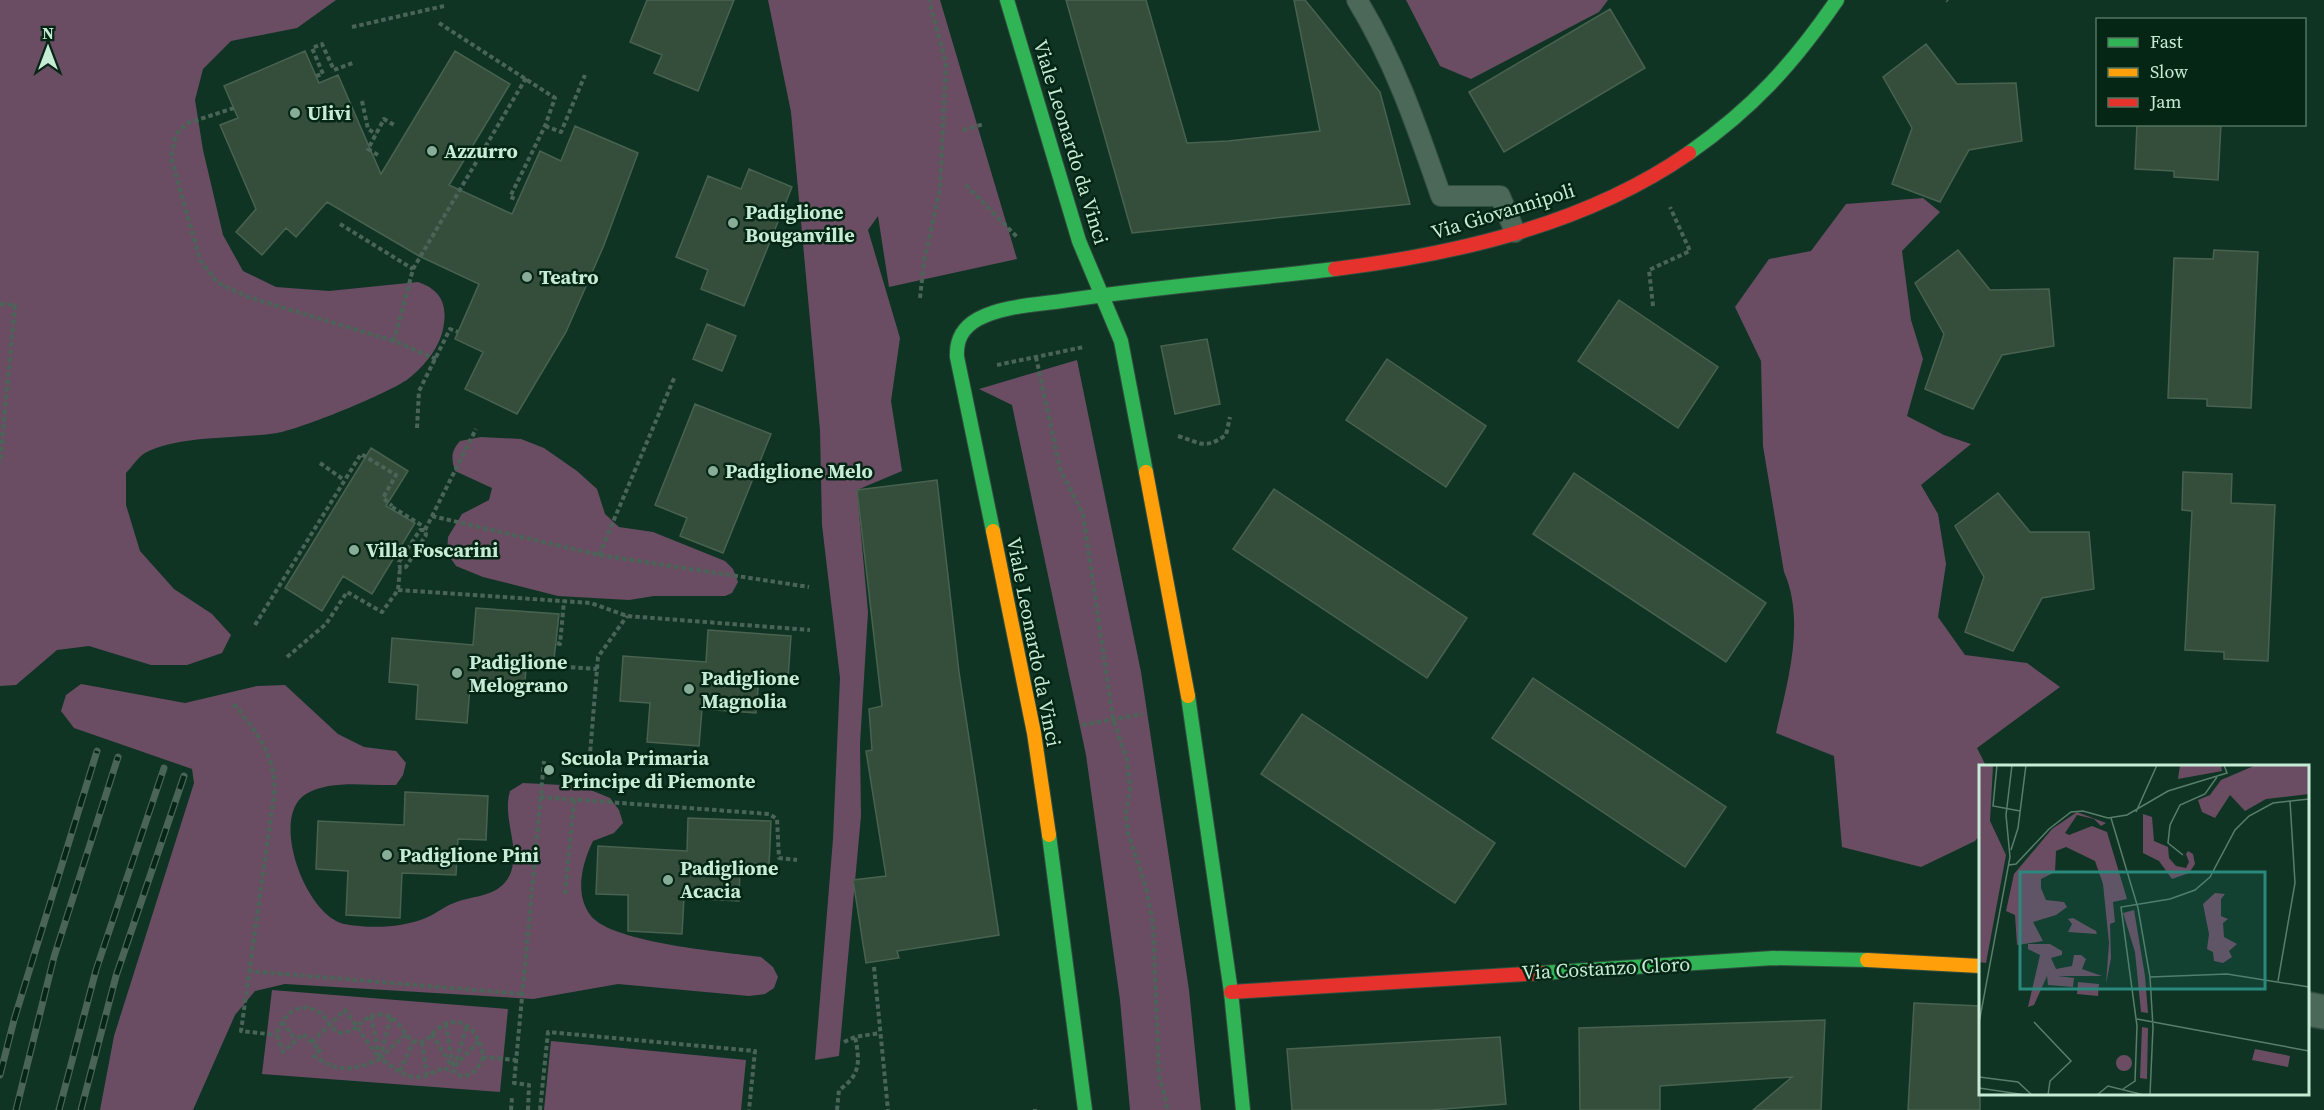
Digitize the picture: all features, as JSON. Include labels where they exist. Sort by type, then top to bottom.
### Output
[{"type":"street","name":"Viale Leonardo da Vinci","points":[[1007,0],[1079,241],[1121,341],[1190,708],[1231,992],[1243,1110]]},
{"type":"street","name":"Via Giovannipoli","points":[[1103,294],[1363,267],[1467,246],[1515,232],[1601,200],[1656,173],[1699,148],[1752,107],[1803,51],[1837,0]]},
{"type":"street","name":"Viale Leonardo da Vinci","points":[[1085,1110],[1060,905],[1034,733],[956,348],[962,331],[990,314],[1103,294]]},
{"type":"street","name":"Via Costanzo Cloro","points":[[1231,992],[1773,958],[1877,960],[1979,966]]},
{"type":"street","points":[[2309,1009],[2324,1012]]},
{"type":"lane","points":[[1357,0],[1383,42],[1441,196],[1500,196],[1515,232]]},
{"type":"path","points":[[920,298],[924,262],[940,189],[946,63],[928,0]]},
{"type":"path","points":[[352,27],[444,6]]},
{"type":"path","points":[[440,23],[555,98],[545,126],[510,197],[518,200]]},
{"type":"path","points":[[316,76],[323,74],[312,48],[322,44],[334,70],[355,62]]},
{"type":"path","points":[[545,126],[561,132],[585,75]]},
{"type":"path","points":[[394,341],[413,269],[526,78]]},
{"type":"path","points":[[362,101],[368,129],[376,134]]},
{"type":"path","points":[[234,108],[188,123],[176,134],[171,157],[200,260],[218,283],[248,297],[394,341],[436,359]]},
{"type":"path","points":[[378,154],[368,149],[384,119],[394,125]]},
{"type":"path","points":[[963,130],[984,124]]},
{"type":"path","points":[[1653,306],[1649,270],[1690,251],[1656,173]]},
{"type":"path","points":[[966,185],[1017,237]]},
{"type":"path","points":[[340,224],[413,269]]},
{"type":"path","points":[[0,304],[15,305],[0,463]]},
{"type":"path","points":[[417,428],[419,392],[450,329],[458,332]]},
{"type":"path","points":[[990,366],[1093,346]]},
{"type":"path","points":[[1036,357],[1060,469],[1083,514],[1113,719],[1127,760],[1130,789],[1126,814],[1128,833],[1146,887],[1153,924],[1159,1075],[1167,1110]]},
{"type":"path","points":[[599,555],[675,376]]},
{"type":"path","points":[[1172,437],[1180,436],[1196,444],[1213,444],[1226,435],[1230,417]]},
{"type":"path","points":[[400,568],[406,567],[426,535],[425,529],[476,429]]},
{"type":"path","points":[[255,625],[360,454],[396,475],[383,498],[425,529]]},
{"type":"path","points":[[320,463],[344,480]]},
{"type":"path","points":[[432,516],[599,555],[809,587]]},
{"type":"path","points":[[287,657],[326,624],[347,592],[382,612],[398,590],[399,562],[420,530],[425,529]]},
{"type":"path","points":[[398,590],[564,600],[591,603],[627,616],[810,630]]},
{"type":"path","points":[[557,643],[560,644],[564,600]]},
{"type":"path","points":[[589,766],[598,657],[627,616]]},
{"type":"path","points":[[526,664],[597,669]]},
{"type":"path","points":[[234,704],[261,741],[273,764],[275,788],[241,1031],[277,1035]]},
{"type":"path","points":[[1082,725],[1143,714]]},
{"type":"path","points":[[528,1110],[529,1085],[514,1083],[544,761]]},
{"type":"path","points":[[540,797],[769,814],[777,819],[780,828],[778,858],[797,860]]},
{"type":"path","points":[[565,894],[574,800]]},
{"type":"path","points":[[874,967],[888,1110]]},
{"type":"path","points":[[248,971],[522,994]]},
{"type":"path","points":[[406,1034],[380,1059],[362,1067],[340,1069],[314,1056],[320,1050],[303,1034],[283,1052],[277,1035],[282,1022],[295,1009],[307,1007],[321,1013],[340,1033],[349,1032],[371,1015],[391,1017],[403,1027],[413,1042],[422,1042],[432,1034],[446,1024],[468,1026],[480,1041],[483,1057],[477,1069],[468,1076],[461,1076],[453,1068],[432,1034]]},
{"type":"path","points":[[312,1042],[345,1010],[380,1059],[409,1076],[453,1068],[480,1041]]},
{"type":"path","points":[[371,1015],[380,1059]]},
{"type":"path","points":[[380,1059],[391,1017]]},
{"type":"path","points":[[282,1022],[297,1040]]},
{"type":"path","points":[[446,1024],[453,1068]]},
{"type":"path","points":[[453,1068],[468,1026]]},
{"type":"path","points":[[540,1110],[548,1032],[755,1051],[749,1110]]},
{"type":"path","points":[[844,1042],[855,1037],[880,1033]]},
{"type":"path","points":[[837,1110],[839,1090],[849,1083],[858,1067],[855,1037]]},
{"type":"path","points":[[400,1071],[413,1042]]},
{"type":"path","points":[[422,1042],[428,1074]]},
{"type":"path","points":[[483,1057],[516,1060]]},
{"type":"path","points":[[511,1110],[512,1096]]},
{"type":"shaded area","points":[[0,0],[336,0],[297,28],[231,41],[203,69],[195,100],[203,150],[223,235],[243,271],[276,287],[329,291],[418,282],[436,292],[444,308],[443,331],[432,354],[408,379],[383,393],[305,425],[277,433],[191,440],[159,447],[142,455],[126,473],[126,505],[140,551],[174,589],[212,614],[231,635],[222,653],[187,665],[151,665],[89,646],[57,650],[16,685],[0,686]]},
{"type":"shaded area","points":[[768,0],[940,0],[1017,259],[889,287],[878,216],[868,230],[900,338],[891,401],[902,471],[857,490],[868,612],[860,744],[861,816],[839,1056],[815,1060],[833,839],[840,678],[822,525],[820,430],[791,112]]},
{"type":"shaded area","points":[[1406,0],[1608,0],[1599,12],[1471,79],[1440,66]]},
{"type":"shaded area","points":[[1923,198],[1940,212],[1902,251],[1911,320],[1923,359],[1907,416],[1944,435],[1971,444],[1921,485],[1938,514],[1946,564],[1938,617],[1965,655],[2027,663],[2060,687],[1977,748],[1986,765],[1979,765],[1979,836],[1975,841],[1921,867],[1842,847],[1834,756],[1776,733],[1792,653],[1794,611],[1784,572],[1763,446],[1761,361],[1735,307],[1769,259],[1811,251],[1846,204]]},
{"type":"shaded area","points":[[1077,360],[1141,672],[1189,990],[1201,1110],[1130,1110],[1120,1000],[1086,755],[1012,405],[979,389]]},
{"type":"shaded area","points":[[481,437],[521,439],[544,448],[577,471],[597,489],[605,514],[619,527],[653,532],[725,561],[733,569],[738,582],[732,593],[725,596],[654,596],[629,600],[558,596],[483,577],[456,566],[447,553],[448,537],[462,514],[489,500],[492,488],[455,471],[453,455],[460,441]]},
{"type":"shaded area","points":[[81,684],[185,703],[257,686],[285,685],[338,734],[364,747],[396,751],[406,763],[403,775],[396,785],[327,786],[306,794],[295,806],[291,822],[291,842],[296,864],[316,903],[330,917],[344,924],[376,927],[410,923],[430,916],[454,903],[487,894],[501,887],[511,872],[514,852],[508,811],[510,791],[523,783],[581,786],[610,798],[619,810],[623,823],[614,833],[593,841],[586,859],[581,889],[586,908],[591,916],[603,925],[645,940],[761,957],[773,967],[778,977],[774,988],[765,994],[749,996],[618,984],[533,999],[285,984],[255,991],[235,1015],[193,1110],[100,1110],[114,1036],[194,783],[192,769],[74,728],[61,711],[66,695]]},
{"type":"shaded area","points":[[272,990],[508,1009],[500,1092],[262,1074]]},
{"type":"shaded area","points":[[551,1041],[746,1060],[741,1110],[544,1110]]},
{"type":"building","points":[[647,0],[734,0],[698,91],[654,73],[662,55],[630,42]]},
{"type":"building","points":[[1066,0],[1146,0],[1187,143],[1320,131],[1294,0],[1305,0],[1380,92],[1410,204],[1132,233]]},
{"type":"building","points":[[1610,9],[1645,68],[1504,152],[1469,92]]},
{"type":"building","points":[[1926,44],[1957,84],[2016,83],[2022,141],[1969,150],[1940,202],[1892,184],[1912,128],[1883,77]]},
{"type":"building","points":[[305,51],[319,83],[338,75],[381,174],[455,51],[510,84],[449,185],[512,214],[540,151],[561,161],[575,126],[638,153],[604,245],[566,332],[517,414],[465,389],[483,352],[455,339],[479,284],[419,256],[327,202],[296,237],[286,228],[262,255],[236,232],[256,209],[220,125],[238,118],[224,86]]},
{"type":"building","points":[[2137,126],[2221,126],[2218,180],[2174,177],[2174,171],[2135,169]]},
{"type":"building","name":"Padiglione Bouganville","points":[[749,169],[792,187],[744,306],[701,289],[708,270],[676,257],[708,176],[741,189]]},
{"type":"building","points":[[1958,250],[1990,290],[2049,289],[2054,346],[2002,355],[1973,409],[1925,389],[1944,334],[1915,283]]},
{"type":"building","points":[[2214,250],[2258,252],[2251,408],[2207,406],[2207,399],[2168,398],[2174,258],[2213,259]]},
{"type":"building","points":[[1619,300],[1718,367],[1678,428],[1578,361]]},
{"type":"building","points":[[707,324],[736,336],[722,371],[693,359]]},
{"type":"building","points":[[1207,339],[1220,404],[1175,414],[1161,346]]},
{"type":"building","points":[[1387,359],[1486,426],[1446,487],[1346,420]]},
{"type":"building","name":"Padiglione Melo","points":[[695,404],[771,434],[723,553],[680,536],[687,518],[655,505]]},
{"type":"building","name":"Villa Foscarini","points":[[371,448],[408,471],[386,506],[415,523],[372,594],[343,576],[322,611],[285,588]]},
{"type":"building","points":[[2183,472],[2232,474],[2231,503],[2275,505],[2268,661],[2224,659],[2224,652],[2185,650],[2192,511],[2182,510]]},
{"type":"building","points":[[1574,473],[1766,603],[1726,662],[1533,534]]},
{"type":"building","points":[[937,480],[959,672],[999,935],[897,951],[899,958],[866,963],[853,880],[886,876],[866,751],[872,750],[869,709],[882,706],[857,490]]},
{"type":"building","points":[[1274,489],[1467,618],[1427,678],[1233,549]]},
{"type":"building","points":[[1998,493],[2030,532],[2089,532],[2094,589],[2042,598],[2013,651],[1965,632],[1984,577],[1955,526]]},
{"type":"building","name":"Padiglione Melograno","points":[[476,608],[559,614],[554,659],[527,657],[524,692],[470,688],[467,723],[416,719],[418,685],[389,682],[392,638],[473,645]]},
{"type":"building","name":"Padiglione Magnolia","points":[[708,630],[791,636],[788,678],[759,676],[756,713],[702,709],[699,746],[647,742],[650,703],[620,701],[623,656],[706,662]]},
{"type":"building","points":[[1533,678],[1726,807],[1685,867],[1492,738]]},
{"type":"building","points":[[1302,714],[1495,843],[1455,903],[1261,774]]},
{"type":"building","name":"Padiglione Pini","points":[[405,792],[488,796],[486,840],[458,839],[456,875],[402,873],[400,918],[346,915],[348,871],[316,869],[318,821],[404,825]]},
{"type":"building","name":"Padiglione Acacia","points":[[688,818],[771,821],[769,867],[740,865],[739,901],[684,898],[682,934],[628,931],[628,895],[596,894],[598,846],[687,851]]},
{"type":"building","points":[[1914,1003],[1979,1006],[1980,1110],[1908,1110]]},
{"type":"building","points":[[1825,1020],[1821,1110],[1753,1110],[1792,1077],[1660,1086],[1660,1110],[1580,1110],[1579,1028]]},
{"type":"building","points":[[1500,1037],[1506,1104],[1432,1110],[1292,1110],[1287,1049]]},
{"type":"railway","points":[[0,1075],[14,1020],[97,751]]},
{"type":"railway","points":[[16,1110],[54,957],[118,757]]},
{"type":"railway","points":[[59,1110],[96,970],[164,768]]},
{"type":"railway","points":[[81,1110],[116,976],[184,776]]},
{"type":"traffic: fast","points":[[1007,0],[1079,241],[1121,341],[1146,472]]},
{"type":"traffic: fast","points":[[1689,153],[1733,119],[1770,84],[1804,45],[1837,0]]},
{"type":"traffic: fast","points":[[993,531],[957,357],[961,335],[968,326],[997,311],[1018,307],[1335,269]]},
{"type":"traffic: fast","points":[[1188,696],[1231,992],[1243,1110]]},
{"type":"traffic: fast","points":[[1049,835],[1085,1110]]},
{"type":"traffic: fast","points":[[1541,973],[1773,958],[1867,960]]},
{"type":"traffic: slow","points":[[1146,472],[1188,696]]},
{"type":"traffic: slow","points":[[993,531],[1034,733],[1049,835]]},
{"type":"traffic: slow","points":[[1867,960],[1979,966]]},
{"type":"traffic: jam","points":[[1335,269],[1427,255],[1520,232],[1608,199],[1650,178],[1689,153]]},
{"type":"traffic: jam","points":[[1231,992],[1541,973]]},
{"type":"place","name":"Ulivi","points":[[295,113]]},
{"type":"place","name":"Azzurro","points":[[432,151]]},
{"type":"place","name":"Padiglione Bouganville","points":[[733,223]]},
{"type":"place","name":"Teatro","points":[[527,277]]},
{"type":"place","name":"Padiglione Melo","points":[[713,471]]},
{"type":"place","name":"Villa Foscarini","points":[[354,550]]},
{"type":"place","name":"Padiglione Melograno","points":[[457,673]]},
{"type":"place","name":"Padiglione Magnolia","points":[[689,689]]},
{"type":"place","name":"Scuola Primaria Principe di Piemonte","points":[[549,770]]},
{"type":"place","name":"Padiglione Pini","points":[[387,855]]},
{"type":"place","name":"Padiglione Acacia","points":[[668,880]]}]
